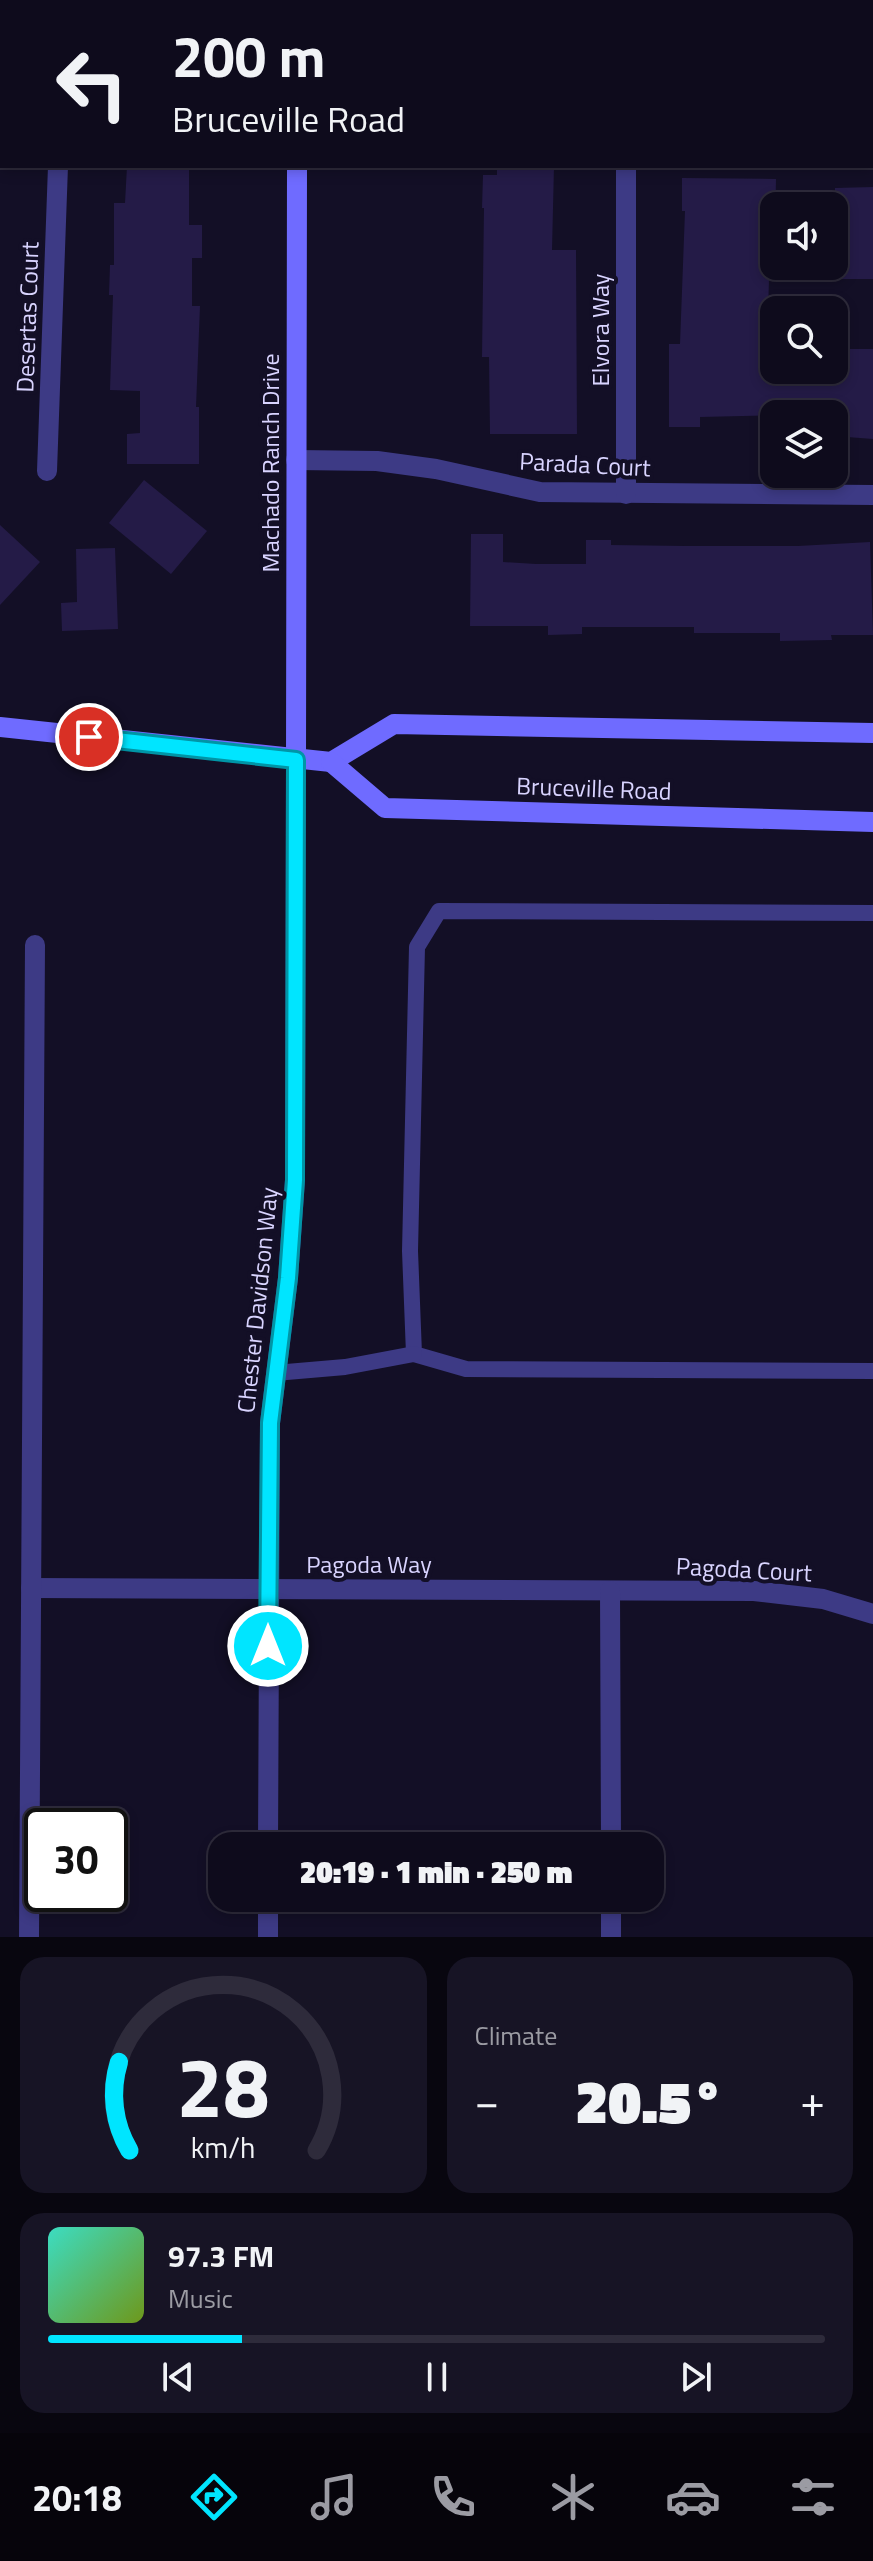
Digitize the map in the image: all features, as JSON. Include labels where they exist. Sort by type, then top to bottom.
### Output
[{"type":"main road","name":"Machado Ranch Drive","points":[[296,760],[297,168]]},
{"type":"main road","points":[[0,727],[331,762],[394,724],[873,733]]},
{"type":"main road","name":"Bruceville Road","points":[[331,762],[385,808],[873,822]]},
{"type":"street","name":"Desertas Court","points":[[47,471],[58,168]]},
{"type":"street","name":"Elvora Way","points":[[626,168],[626,494]]},
{"type":"street","name":"Parada Court","points":[[296,460],[377,461],[436,469],[540,492],[873,495]]},
{"type":"street","name":"Chester Davidson Way","points":[[268,1832],[270,1423],[288,1278],[295,1180],[296,760]]},
{"type":"street","points":[[29,1937],[35,945]]},
{"type":"street","name":"Pagoda Way","points":[[31,1588],[610,1591]]},
{"type":"street","points":[[610,1591],[611,1832]]},
{"type":"street","name":"Pagoda Court","points":[[610,1591],[788,1594],[823,1599],[873,1614]]},
{"type":"street","points":[[268,1912],[268,1937]]},
{"type":"street","points":[[611,1912],[611,1937]]},
{"type":"lane","points":[[414,1354],[410,1251],[417,947],[439,911],[873,913]]},
{"type":"lane","points":[[275,1373],[345,1367],[414,1354],[466,1369],[873,1371]]},
{"type":"building","points":[[127,168],[189,168],[189,225],[202,225],[202,258],[192,258],[192,306],[200,306],[196,407],[199,407],[199,464],[127,464],[127,434],[140,433],[140,391],[110,390],[113,295],[109,295],[110,265],[114,265],[114,203],[125,203]]},
{"type":"building","points":[[497,168],[554,168],[552,250],[576,250],[577,434],[490,434],[489,357],[482,357],[482,208],[483,175],[497,175]]},
{"type":"building","points":[[682,178],[776,179],[776,192],[760,192],[760,280],[769,280],[768,296],[760,296],[760,384],[848,384],[848,349],[873,349],[873,439],[848,437],[848,400],[760,400],[760,416],[700,417],[700,427],[669,427],[669,344],[680,344],[685,211],[682,211]]},
{"type":"building","points":[[873,187],[873,279],[848,279],[848,192],[835,192],[835,188]]},
{"type":"building","points":[[144,480],[207,531],[171,574],[109,523]]},
{"type":"building","points":[[0,525],[40,562],[0,605]]},
{"type":"building","points":[[471,534],[503,534],[503,562],[536,564],[586,564],[586,540],[611,540],[611,545],[685,546],[798,546],[870,542],[873,635],[831,635],[832,640],[780,641],[780,633],[694,633],[694,627],[582,627],[582,634],[548,635],[548,626],[470,626]]},
{"type":"building","points":[[115,548],[118,629],[62,631],[61,603],[77,602],[76,549]]},
{"type":"route","points":[[89,737],[296,760],[295,1180],[288,1278],[270,1423],[268,1646]]}]
